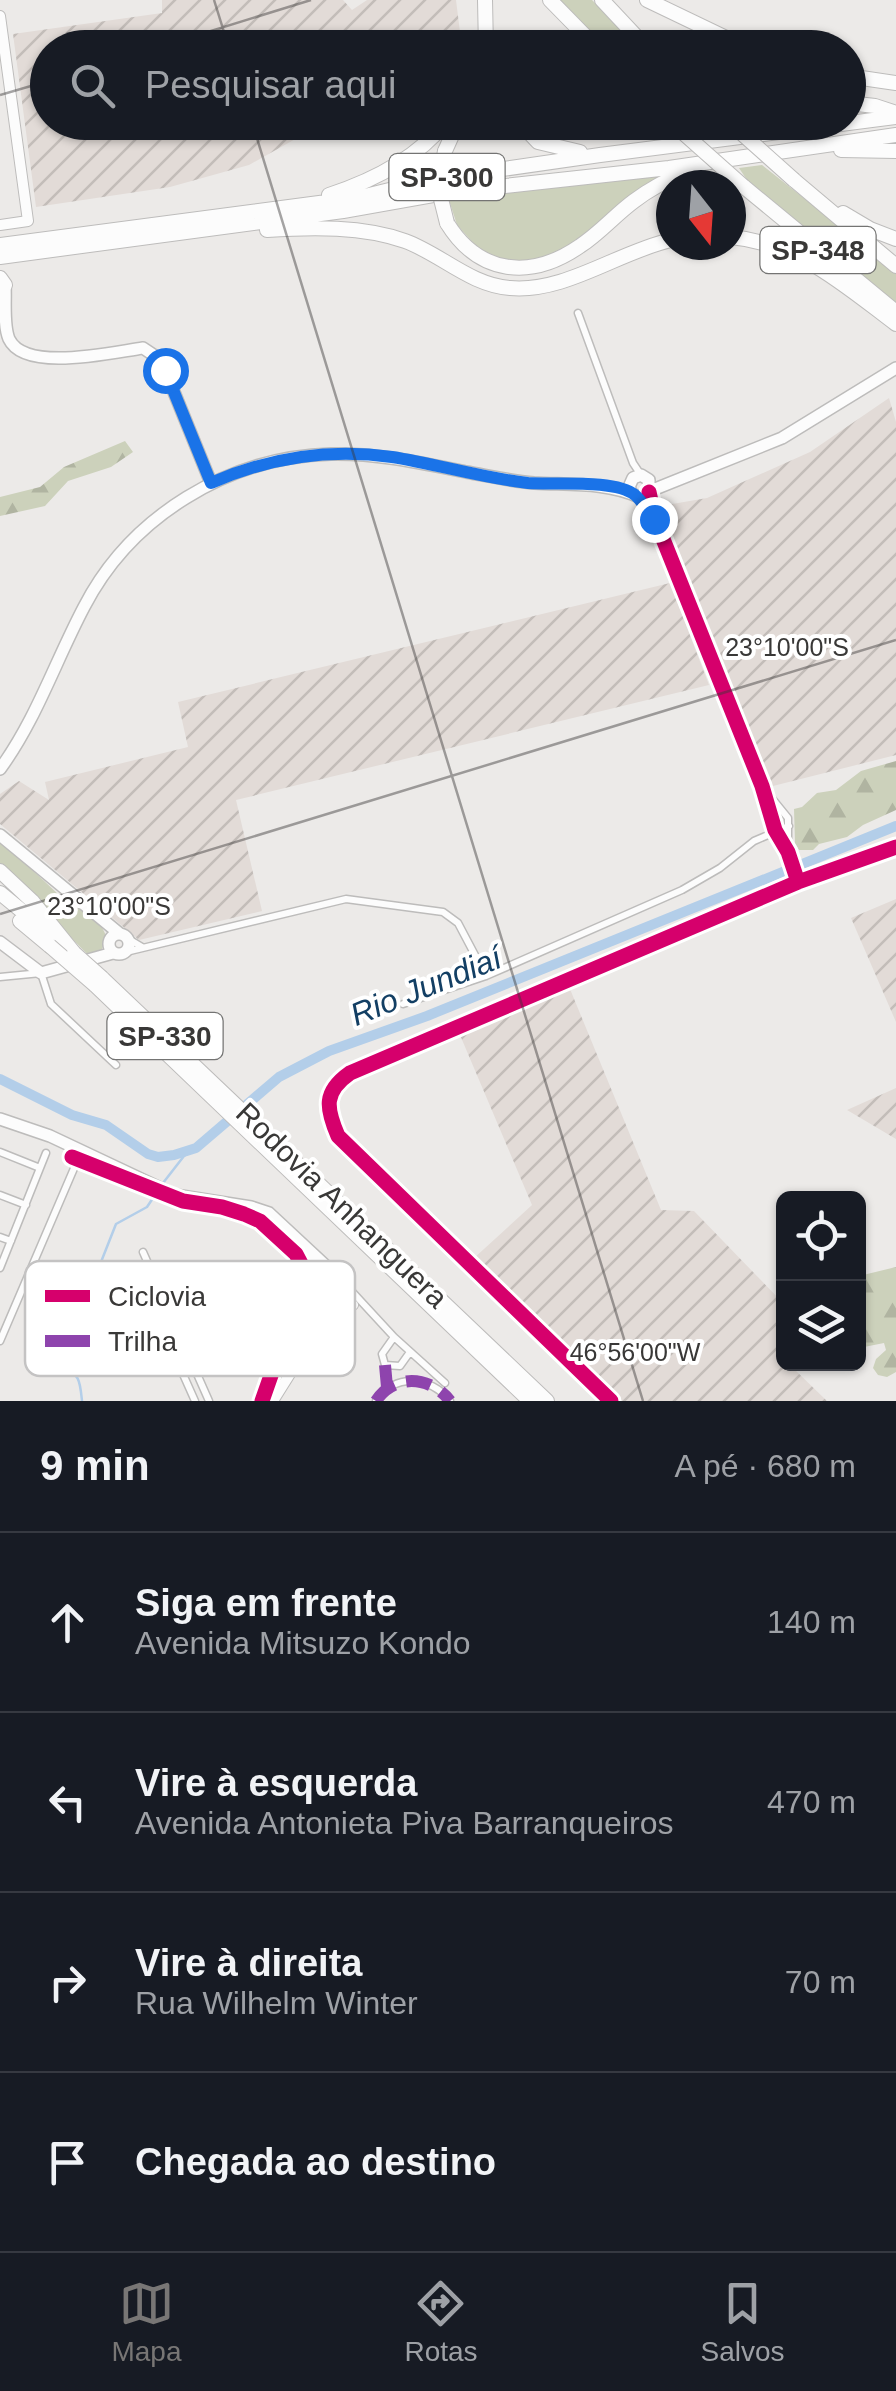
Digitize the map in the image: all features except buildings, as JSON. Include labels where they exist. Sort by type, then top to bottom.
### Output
[{"type":"highway","points":[[486,0],[486,30]]},
{"type":"highway","points":[[550,0],[579,30]]},
{"type":"highway","points":[[602,0],[630,30]]},
{"type":"highway","points":[[646,0],[708,30]]},
{"type":"highway","points":[[866,79],[896,83]]},
{"type":"highway","points":[[866,107],[896,115]]},
{"type":"highway","name":"SP-300","points":[[866,118],[896,115]]},
{"type":"highway","name":"SP-300","points":[[866,138],[896,134]]},
{"type":"highway","points":[[258,212],[321,198],[374,176],[419,150],[429,140]]},
{"type":"highway","points":[[450,140],[438,187],[446,223],[464,247],[484,260],[501,266],[532,268],[549,264],[581,246],[635,200],[668,179],[737,157]]},
{"type":"highway","points":[[536,140],[547,146],[600,155]]},
{"type":"highway","name":"SP-300","points":[[0,245],[358,198],[434,179],[677,140]]},
{"type":"highway","name":"SP-348","points":[[691,140],[896,312]]},
{"type":"highway","name":"SP-348","points":[[741,140],[896,266]]},
{"type":"highway","name":"SP-300","points":[[0,257],[181,235],[450,192],[854,140]]},
{"type":"highway","points":[[785,150],[896,152]]},
{"type":"highway","points":[[799,184],[851,218],[896,239]]},
{"type":"highway","points":[[181,235],[292,229],[372,233],[418,247],[490,285],[511,288],[556,282],[656,244]]},
{"type":"highway","points":[[746,240],[770,244],[812,262],[896,324]]},
{"type":"highway","points":[[0,870],[74,953]]},
{"type":"highway","name":"Rodovia Anhanguera","points":[[0,893],[74,953],[221,1098],[547,1401]]},
{"type":"highway","name":"Rodovia Anhanguera","points":[[0,905],[99,981]]},
{"type":"highway","name":"Rodovia Anhanguera","points":[[258,1133],[530,1401]]},
{"type":"main road","points":[[0,16],[28,221],[0,225]]},
{"type":"main road","points":[[3,281],[8,336],[17,349],[30,356],[48,359],[143,348],[155,356],[165,370],[211,483]]},
{"type":"main road","points":[[1,766],[21,741],[85,605],[120,552],[170,508],[211,483],[266,463],[358,454],[529,483],[606,487],[643,496],[674,478],[723,464],[782,438],[896,368]]},
{"type":"main road","points":[[606,487],[637,477],[674,478]]},
{"type":"main road","points":[[637,477],[650,483],[650,491]]},
{"type":"main road","points":[[634,495],[629,486],[637,477]]},
{"type":"main road","points":[[0,835],[101,917],[117,943],[97,958],[41,973],[0,942]]},
{"type":"main road","points":[[0,1119],[82,1151],[161,1189],[251,1206],[319,1261]]},
{"type":"main road","points":[[294,1242],[308,1261]]},
{"type":"main road","points":[[270,1401],[276,1376]]},
{"type":"main road","points":[[270,1401],[289,1376]]},
{"type":"street","points":[[578,314],[637,477]]},
{"type":"street","points":[[650,491],[654,519],[797,878]]},
{"type":"street","points":[[634,495],[654,519]]},
{"type":"street","points":[[762,786],[784,813],[789,826],[788,854]]},
{"type":"street","points":[[771,818],[784,813]]},
{"type":"street","points":[[403,1004],[486,976],[682,890],[775,830],[789,826]]},
{"type":"street","points":[[611,1401],[338,1136],[328,1102],[336,1083],[350,1073],[797,878],[896,847]]},
{"type":"street","points":[[117,943],[144,948],[346,899],[442,912],[458,924],[486,976]]},
{"type":"street","points":[[117,943],[144,948]]},
{"type":"street","points":[[0,977],[41,973],[51,1004],[116,1065]]},
{"type":"street","points":[[35,1261],[82,1151]]},
{"type":"street","points":[[0,1152],[40,1168]]},
{"type":"street","points":[[0,1268],[46,1153]]},
{"type":"street","points":[[0,1194],[26,1205]]},
{"type":"street","points":[[0,1237],[11,1241]]},
{"type":"street","points":[[142,1252],[146,1261]]},
{"type":"street","points":[[0,1341],[25,1283]]},
{"type":"street","points":[[355,1294],[445,1383]]},
{"type":"street","points":[[355,1305],[374,1314]]},
{"type":"street","points":[[387,1388],[382,1354],[394,1337]]},
{"type":"street","points":[[385,1364],[392,1368],[402,1364],[410,1352]]},
{"type":"street","points":[[402,1364],[410,1380]]},
{"type":"street","points":[[184,1376],[195,1401]]},
{"type":"street","points":[[198,1376],[209,1401]]},
{"type":"street","points":[[376,1401],[387,1388],[410,1380],[430,1383],[450,1401]]},
{"type":"shaded area","points":[[162,0],[343,0],[352,10],[367,0],[456,0],[460,30],[41,30],[162,13]]},
{"type":"shaded area","points":[[30,32],[30,140],[294,140],[249,165],[170,187],[36,207],[13,34]]},
{"type":"shaded area","points":[[889,398],[896,422],[896,755],[769,787],[655,507],[707,498],[810,452]]},
{"type":"shaded area","points":[[670,583],[709,685],[236,800],[262,911],[139,940],[0,824],[0,794],[19,781],[49,800],[45,782],[188,747],[178,702]]},
{"type":"shaded area","points":[[896,899],[896,1022],[851,918]]},
{"type":"shaded area","points":[[570,989],[661,1210],[694,1211],[776,1296],[776,1371],[796,1371],[827,1401],[622,1401],[473,1259],[532,1205],[460,1035]]},
{"type":"shaded area","points":[[896,1088],[896,1139],[847,1110]]},
{"type":"green space","points":[[559,0],[592,0],[623,30],[589,30]]},
{"type":"green space","points":[[762,165],[896,271],[896,305],[747,180],[746,170],[739,168]]},
{"type":"green space","points":[[656,176],[656,190],[588,238],[531,267],[485,256],[457,225],[449,200]]},
{"type":"green space","points":[[125,441],[133,452],[111,467],[68,481],[45,506],[0,516],[0,497],[40,487],[64,467]]},
{"type":"green space","points":[[896,761],[896,810],[847,837],[819,844],[813,850],[799,850],[795,843],[794,809],[817,793],[836,790],[861,771]]},
{"type":"green space","points":[[0,842],[65,900],[98,922],[106,936],[102,949],[91,958],[0,865]]},
{"type":"green space","points":[[896,1267],[896,1372],[887,1377],[878,1375],[873,1368],[886,1350],[884,1343],[866,1347],[866,1274]]},
{"type":"waterway","name":"Rio Jundiaí","points":[[0,1079],[72,1115],[106,1125],[148,1154],[174,1155],[196,1148],[279,1077],[329,1051],[427,1016],[896,826]]},
{"type":"waterway","points":[[163,1183],[184,1156],[196,1148]]},
{"type":"waterway","points":[[101,1261],[116,1224],[147,1207],[155,1195]]},
{"type":"waterway","points":[[75,1376],[82,1401]]},
{"type":"marked path","points":[[385,1365],[387,1387]]},
{"type":"marked path","points":[[376,1401],[392,1386],[413,1381],[433,1387],[450,1401]]},
{"type":"cycle path","points":[[649,492],[655,519],[798,882]]},
{"type":"cycle path","points":[[611,1401],[338,1136],[329,1109],[331,1094],[350,1073],[798,882],[896,847]]},
{"type":"cycle path","points":[[72,1157],[183,1201],[222,1207],[260,1221],[300,1261]]},
{"type":"cycle path","points":[[262,1401],[271,1376]]},
{"type":"route","points":[[165,370],[211,483],[266,463],[358,454],[529,483],[606,487],[632,494],[654,519]]}]
